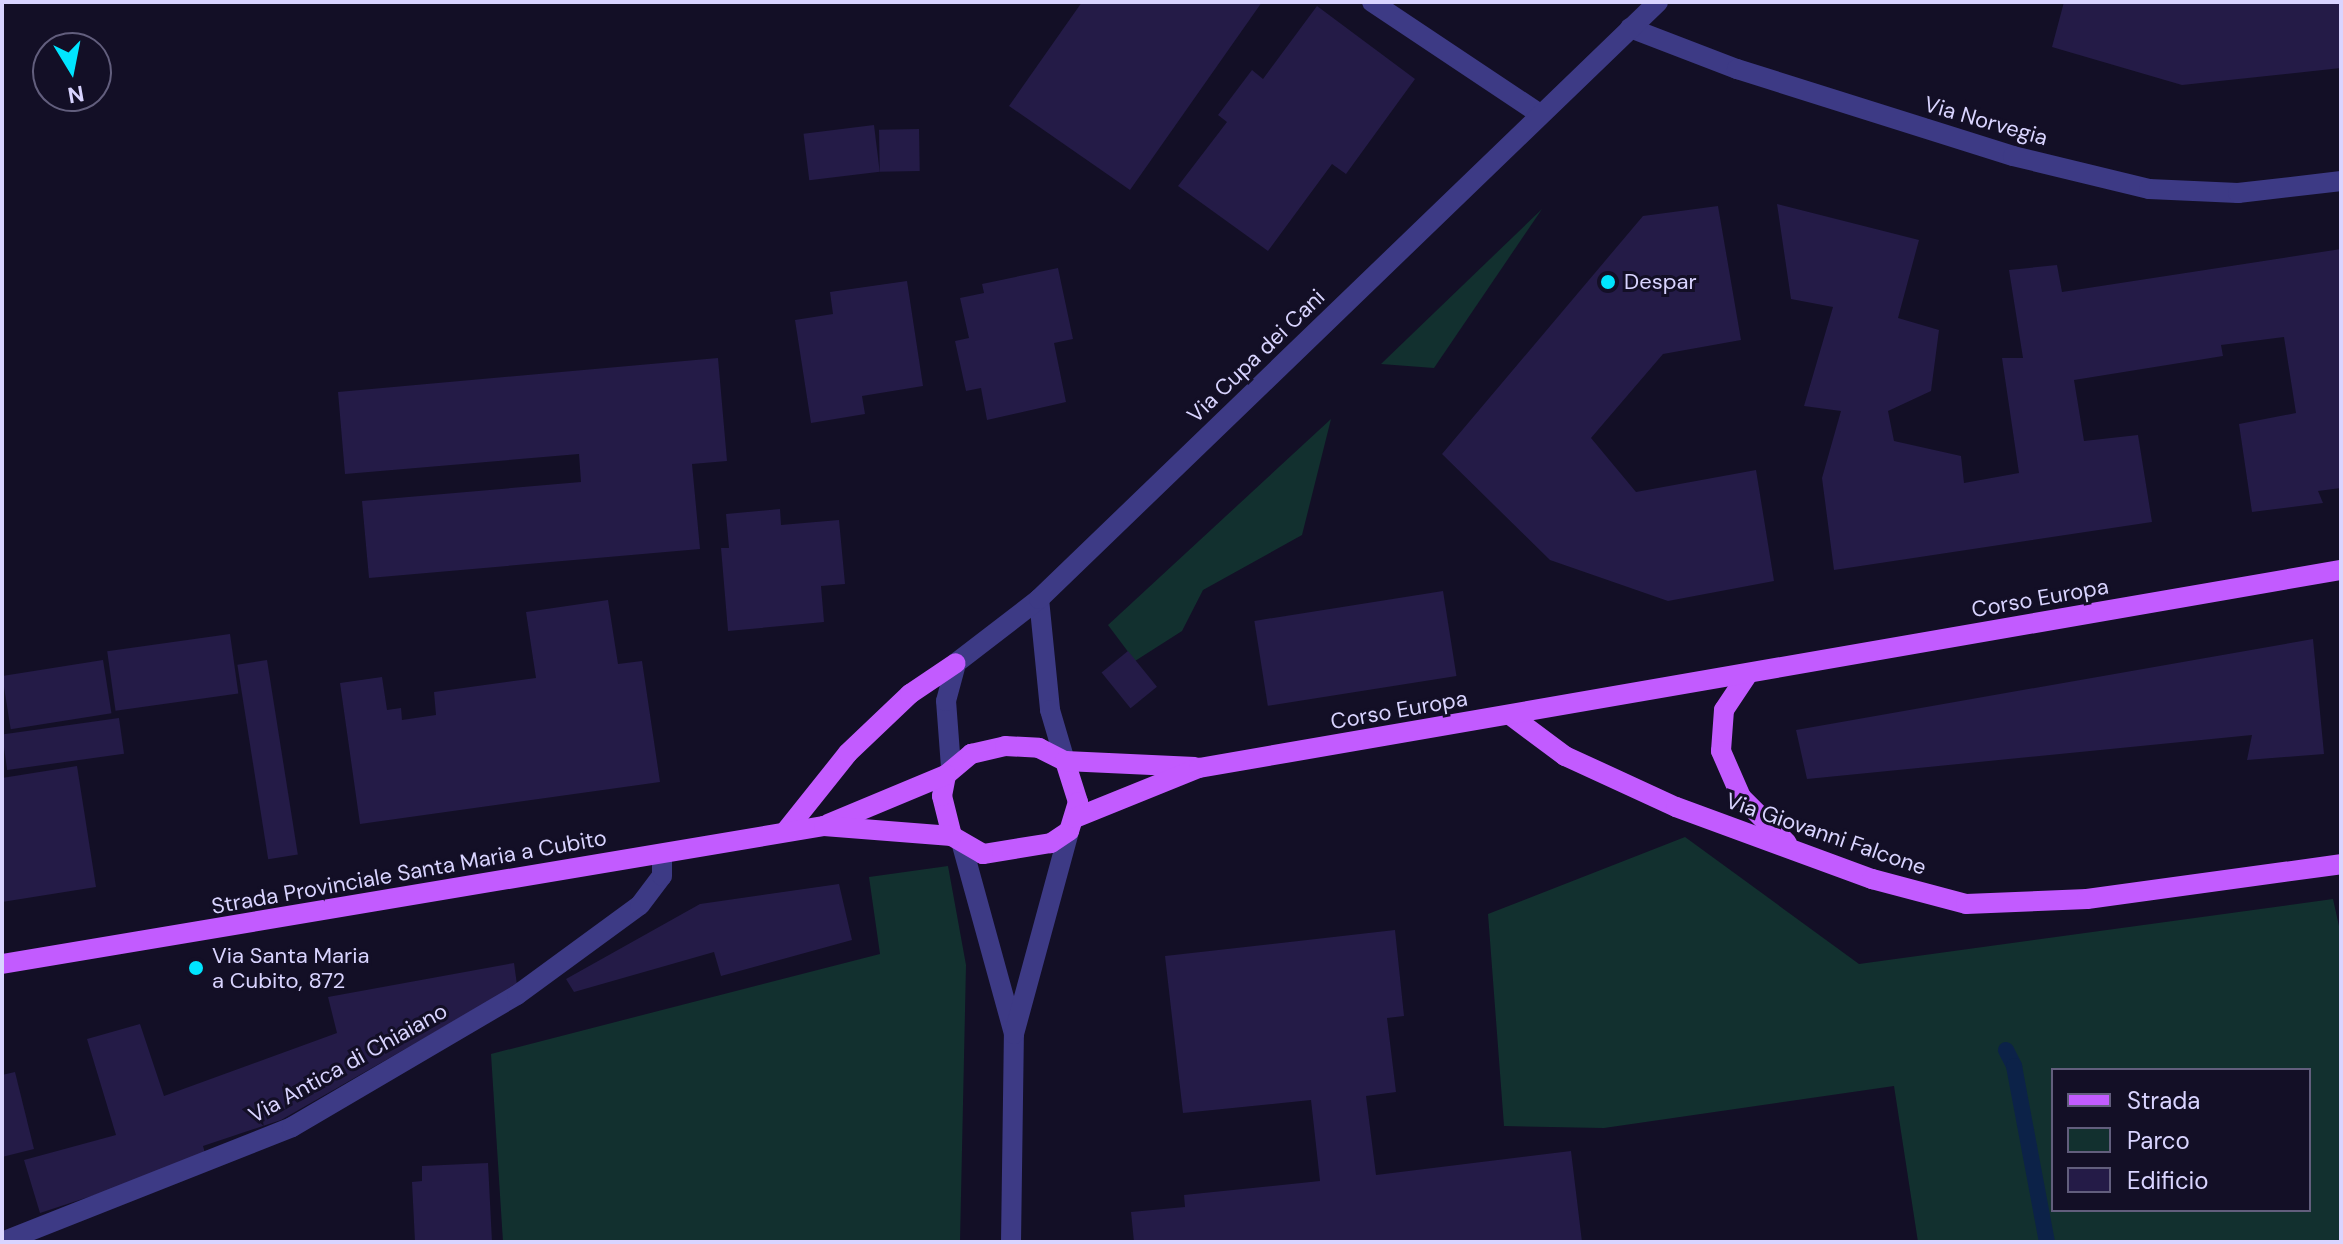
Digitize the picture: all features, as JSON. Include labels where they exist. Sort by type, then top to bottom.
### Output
[{"type":"main road","name":"Corso Europa","points":[[1199,768],[2341,570]]},
{"type":"main road","points":[[785,832],[848,753],[910,694],[956,663]]},
{"type":"main road","points":[[1748,674],[1724,710],[1721,751],[1741,797],[1793,849]]},
{"type":"main road","name":"Via Giovanni Falcone","points":[[1510,715],[1565,756],[1620,783],[1872,879],[1966,904],[2087,899],[2341,864]]},
{"type":"main road","points":[[1005,746],[1039,748],[1065,761],[1136,761],[1199,768],[1072,825],[1051,843],[1017,851],[983,854],[957,840],[942,796],[949,771],[971,754],[1005,746]]},
{"type":"main road","points":[[1065,761],[1078,802],[1072,825]]},
{"type":"main road","name":"Strada Provinciale Santa Maria a Cubito","points":[[824,826],[949,771]]},
{"type":"main road","name":"Strada Provinciale Santa Maria a Cubito","points":[[2,964],[824,826],[957,840]]},
{"type":"street","points":[[1372,2],[1540,114]]},
{"type":"street","name":"Via Cupa dei Cani","points":[[956,663],[1039,599],[1658,2]]},
{"type":"street","name":"Via Norvegia","points":[[1630,28],[1737,69],[2013,156],[2149,189],[2238,193],[2341,181]]},
{"type":"street","points":[[1039,599],[1050,710],[1065,761]]},
{"type":"street","points":[[949,771],[946,701],[956,663]]},
{"type":"street","points":[[1011,1242],[1014,1034],[1072,825]]},
{"type":"street","points":[[957,840],[1014,1034]]},
{"type":"street","name":"Via Antica di Chiaiano","points":[[2,1242],[292,1127],[477,1018],[640,905],[662,876],[662,854]]},
{"type":"green space","points":[[1542,209],[1434,368],[1381,364]]},
{"type":"green space","points":[[1331,419],[1302,535],[1203,590],[1182,631],[1135,661],[1108,625]]},
{"type":"green space","points":[[1685,837],[1859,964],[2333,899],[2341,935],[2341,1242],[1918,1242],[1894,1086],[1604,1128],[1504,1126],[1488,914]]},
{"type":"green space","points":[[948,866],[966,965],[960,1242],[503,1242],[491,1054],[880,954],[869,877]]},
{"type":"building","points":[[1082,2],[1262,2],[1130,190],[1009,106]]},
{"type":"building","points":[[2064,2],[2341,2],[2341,68],[2182,85],[2052,47]]},
{"type":"building","points":[[1317,6],[1415,79],[1346,174],[1332,164],[1268,251],[1178,186],[1227,122],[1218,115],[1252,70],[1263,79]]},
{"type":"building","points":[[874,125],[880,172],[809,180],[804,134]]},
{"type":"building","points":[[919,129],[920,171],[880,172],[879,130]]},
{"type":"building","points":[[1777,204],[1919,240],[1898,318],[1939,330],[1931,391],[1888,411],[1894,441],[1961,456],[1964,483],[2019,473],[2002,358],[2023,358],[2009,270],[2057,265],[2062,292],[2341,249],[2341,488],[2318,491],[2323,503],[2252,512],[2239,424],[2296,413],[2284,337],[2221,345],[2223,356],[2074,380],[2084,441],[2138,435],[2152,522],[1834,570],[1822,478],[1841,411],[1804,406],[1833,307],[1791,299]]},
{"type":"building","points":[[1718,206],[1741,340],[1663,354],[1591,438],[1636,492],[1756,470],[1774,581],[1668,601],[1550,560],[1442,454],[1643,216]]},
{"type":"building","points":[[1058,268],[1073,339],[1054,343],[1066,402],[987,420],[981,388],[966,391],[955,341],[969,338],[960,298],[984,293],[982,284]]},
{"type":"building","points":[[907,281],[923,386],[862,396],[865,414],[811,423],[795,320],[833,314],[830,292]]},
{"type":"building","points":[[718,358],[727,461],[692,464],[700,549],[369,578],[362,501],[581,482],[579,454],[345,474],[338,392]]},
{"type":"building","points":[[780,509],[781,525],[839,520],[845,584],[821,586],[824,622],[728,631],[721,548],[729,548],[726,514]]},
{"type":"building","points":[[1443,591],[1456,676],[1268,706],[1254,621]]},
{"type":"building","points":[[608,600],[618,664],[642,661],[660,782],[360,824],[340,683],[382,677],[387,710],[401,708],[402,720],[436,715],[434,692],[536,678],[526,612]]},
{"type":"building","points":[[230,634],[238,693],[116,711],[107,651]]},
{"type":"building","points":[[2313,639],[2324,754],[2247,760],[2252,735],[1807,779],[1796,730]]},
{"type":"building","points":[[1128,651],[1157,687],[1131,708],[1102,672]]},
{"type":"building","points":[[103,660],[111,713],[11,729],[2,676]]},
{"type":"building","points":[[267,660],[298,855],[268,859],[237,665]]},
{"type":"building","points":[[119,718],[124,754],[7,770],[2,734]]},
{"type":"building","points":[[77,766],[96,887],[2,902],[2,778]]},
{"type":"building","points":[[839,884],[852,940],[721,976],[714,952],[574,992],[566,979],[700,904]]},
{"type":"building","points":[[1395,930],[1404,1016],[1387,1018],[1396,1092],[1366,1096],[1376,1175],[1571,1151],[1582,1242],[1134,1242],[1131,1212],[1185,1207],[1184,1195],[1320,1181],[1311,1100],[1183,1113],[1165,956]]},
{"type":"building","points":[[514,963],[517,985],[281,1120],[203,1146],[205,1153],[131,1183],[40,1213],[24,1160],[116,1135],[87,1039],[140,1024],[164,1096],[337,1033],[328,997]]},
{"type":"building","points":[[15,1072],[34,1149],[2,1157],[2,1075]]},
{"type":"building","points":[[488,1163],[492,1242],[415,1242],[412,1182],[422,1181],[422,1166]]},
{"type":"waterway","points":[[2006,1050],[2014,1066],[2047,1242]]},
{"type":"place","name":"Despar","points":[[1608,282]]},
{"type":"place","name":"Via Santa Maria a Cubito, 872","points":[[196,968]]}]
